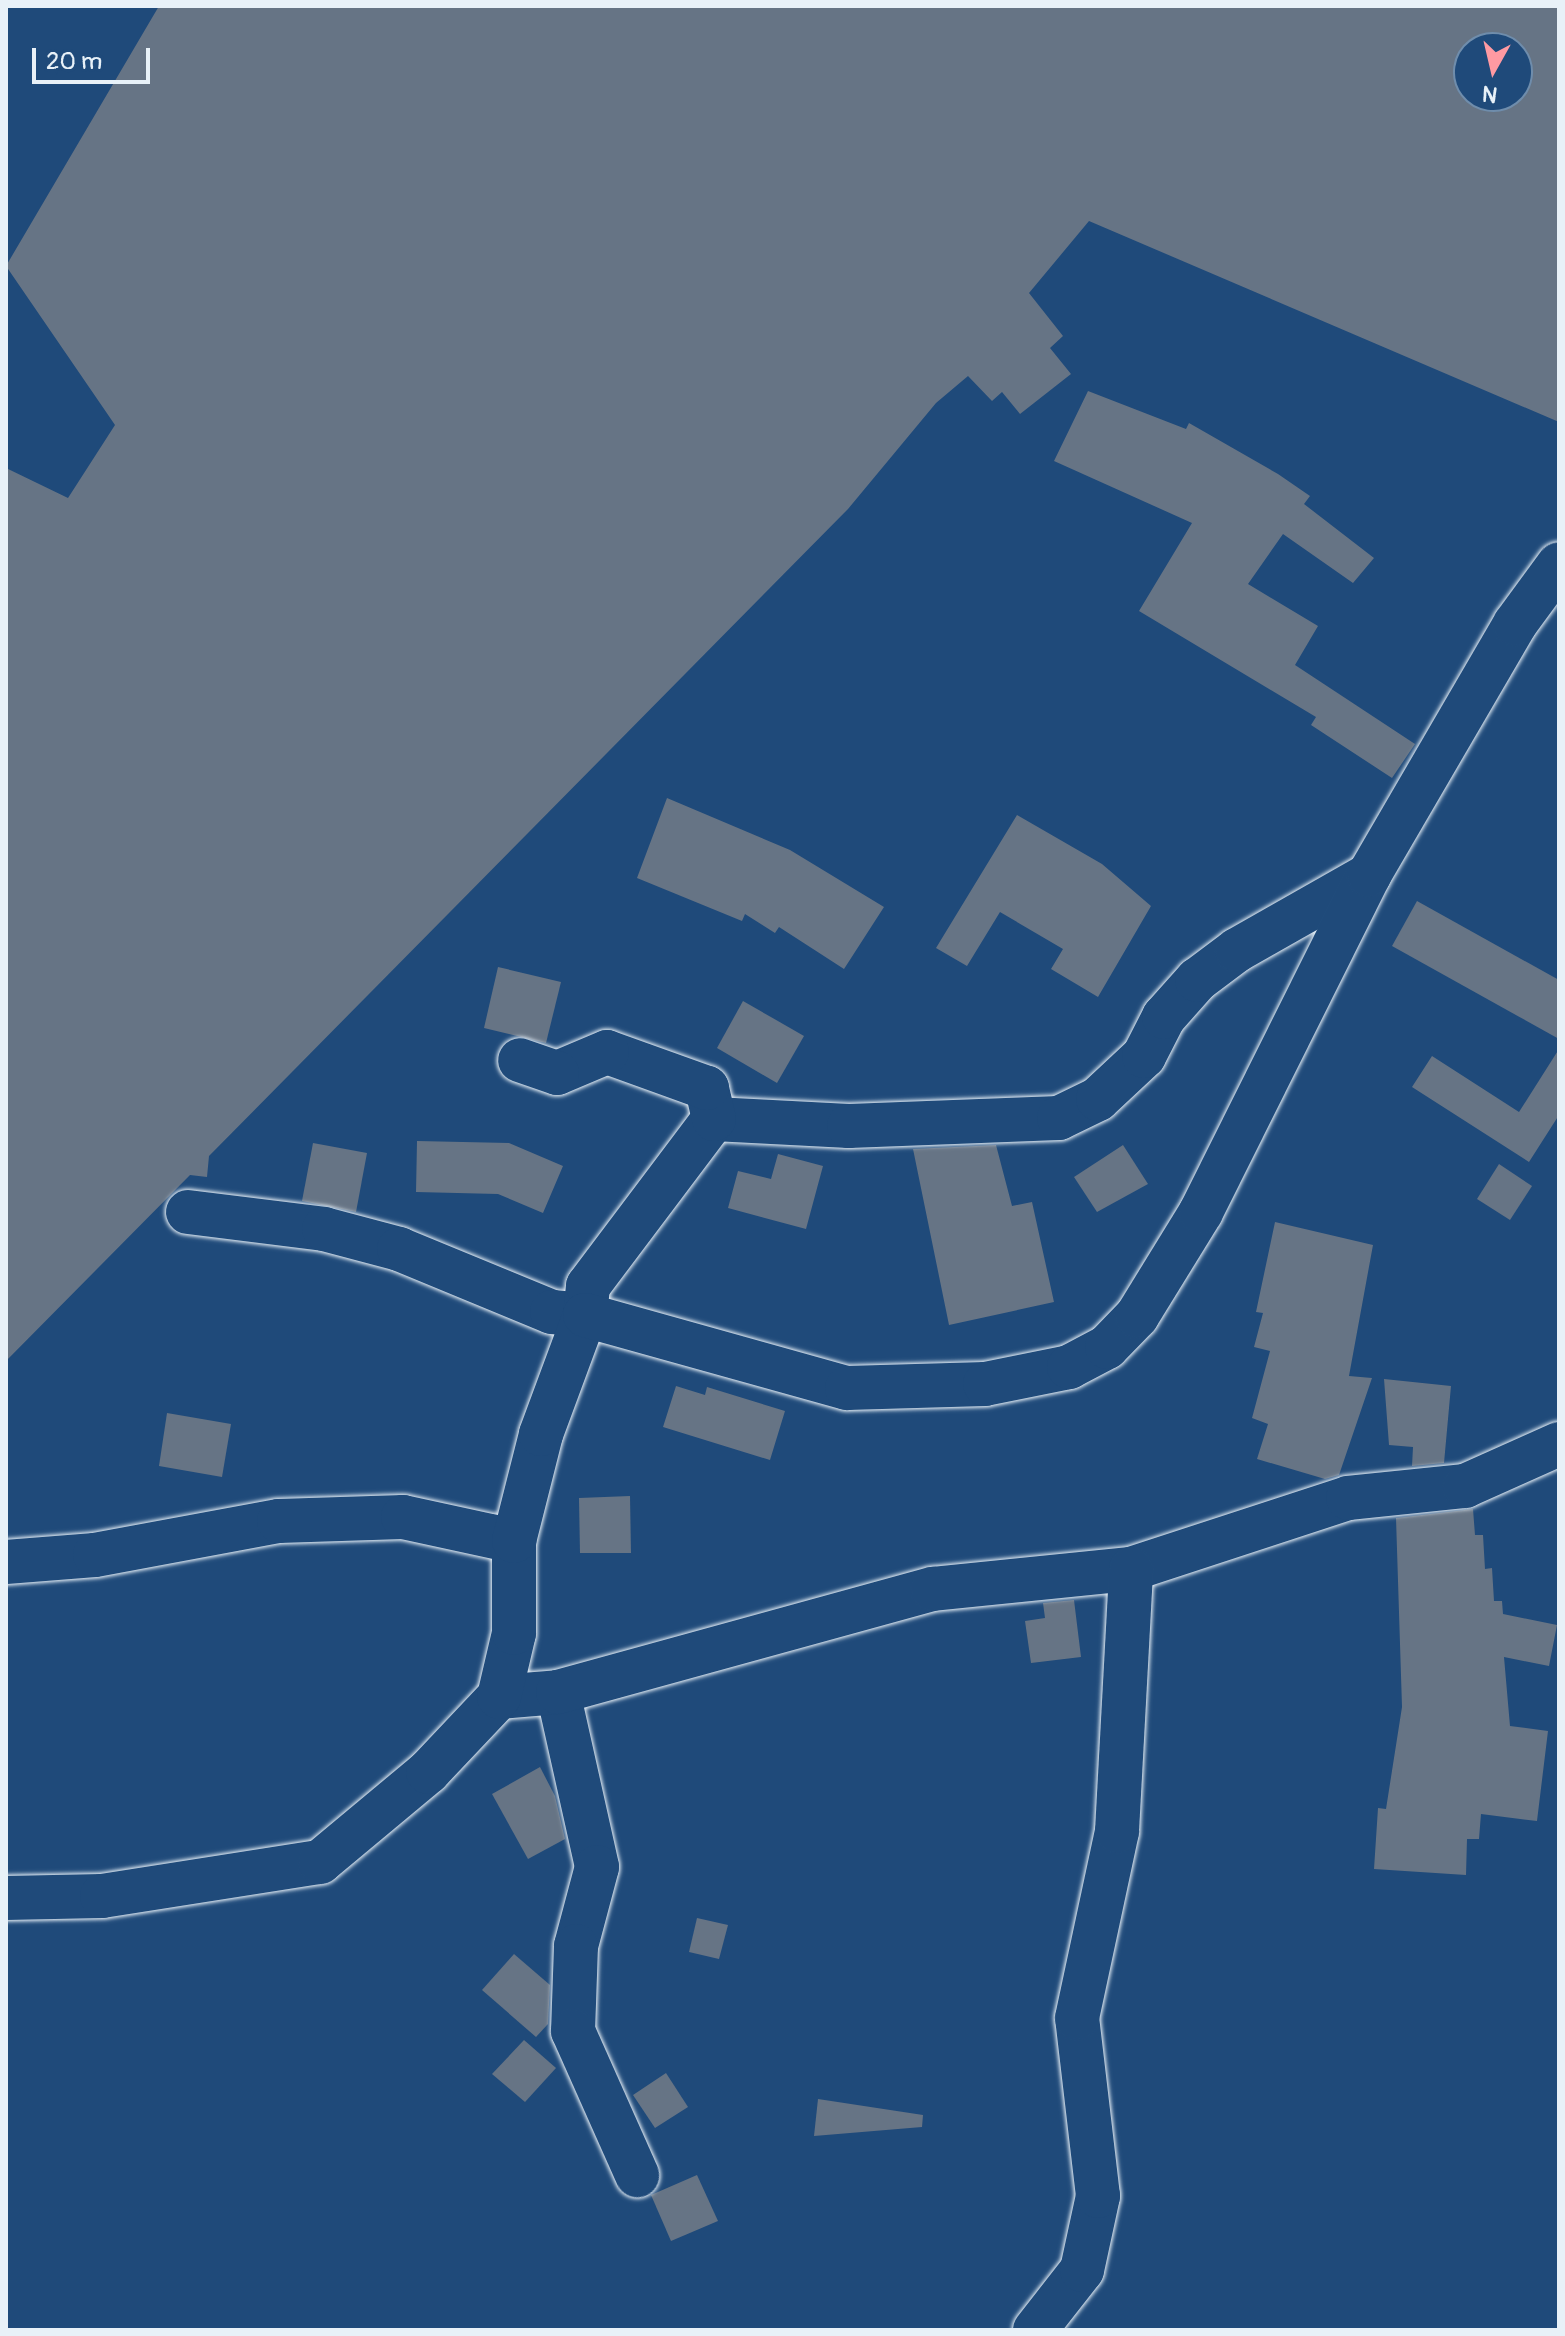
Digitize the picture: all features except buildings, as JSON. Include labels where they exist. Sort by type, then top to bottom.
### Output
[{"type":"street","points":[[188,1212],[324,1229],[399,1249],[552,1312],[585,1315],[847,1388],[985,1384],[1069,1367],[1107,1347],[1137,1316],[1201,1212],[1369,875],[1515,624],[1559,564]]},
{"type":"street","points":[[714,1119],[849,1126],[1059,1118],[1098,1099],[1144,1056],[1164,1017],[1197,980],[1237,950],[1369,875]]},
{"type":"street","points":[[6,1898],[102,1896],[320,1862],[428,1772],[499,1697],[514,1633],[514,1541],[541,1434],[585,1315],[588,1286],[714,1119],[707,1088],[607,1052],[557,1073],[520,1060]]},
{"type":"street","points":[[499,1697],[558,1692],[933,1589],[1131,1569],[1348,1498],[1465,1486],[1559,1444]]},
{"type":"street","points":[[6,1562],[95,1555],[279,1521],[403,1517],[514,1541]]},
{"type":"street","points":[[1035,2330],[1082,2270],[1098,2196],[1077,2018],[1117,1831],[1131,1569]]},
{"type":"street","points":[[558,1692],[597,1867],[576,1946],[573,2031],[637,2175]]}]
